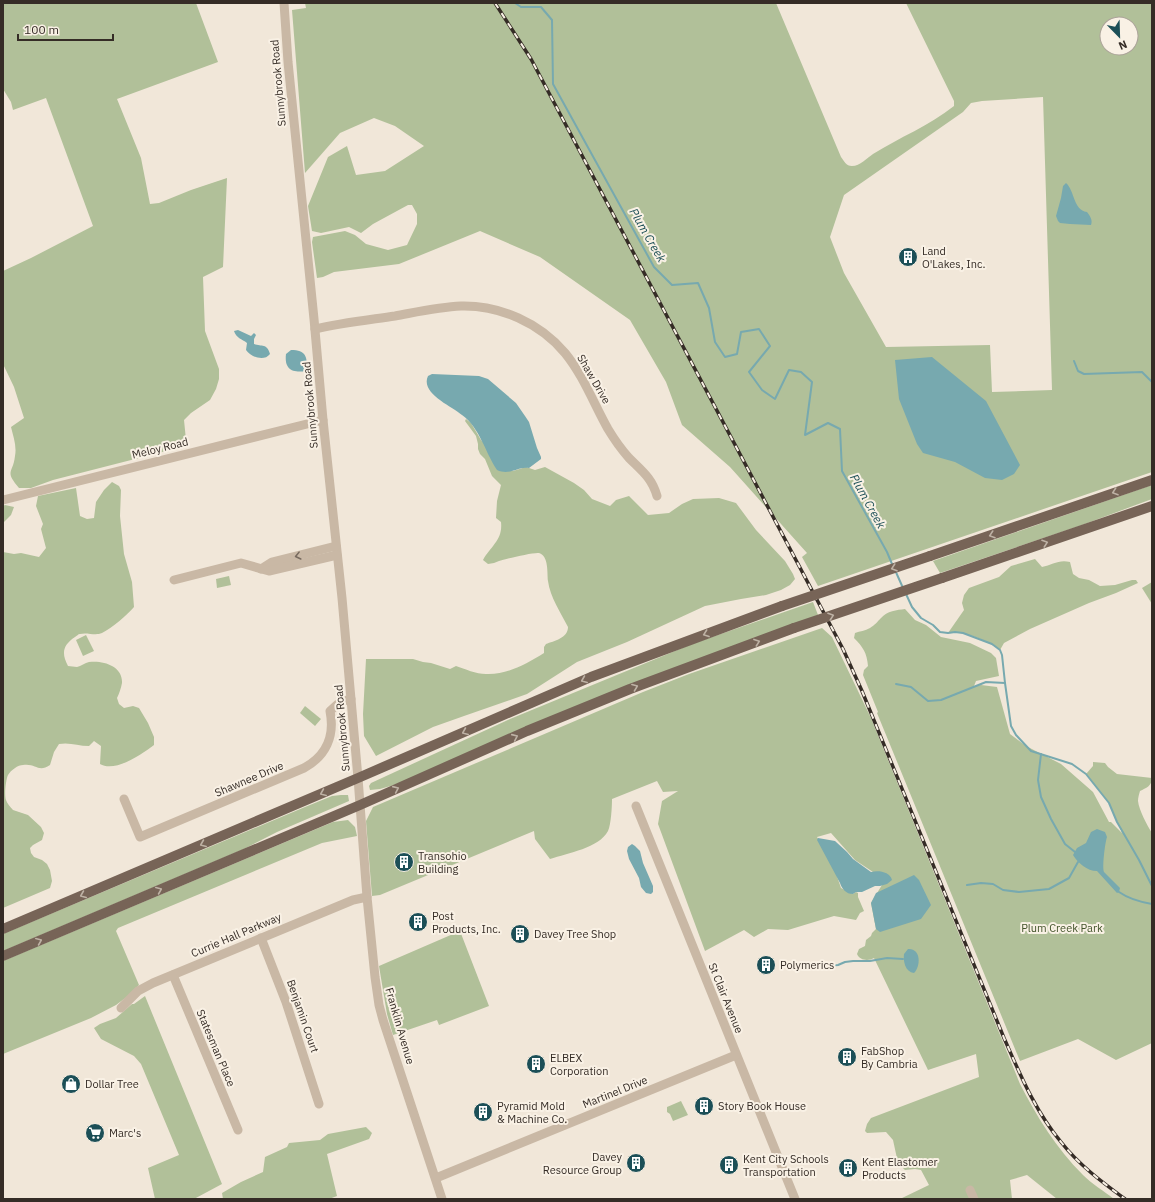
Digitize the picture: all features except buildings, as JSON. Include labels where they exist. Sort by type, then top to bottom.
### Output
[{"type":"main road","points":[[3,929],[591,677],[782,606],[1152,480]]},
{"type":"main road","points":[[3,956],[630,689],[794,628],[1152,506]]},
{"type":"street","name":"Sunnybrook Road","points":[[284,3],[289,70],[337,551],[360,805]]},
{"type":"street","name":"Shaw Drive","points":[[315,329],[438,308],[462,306],[476,306],[493,309],[520,318],[543,332],[565,353],[579,374],[612,436],[650,479],[657,496]]},
{"type":"street","name":"Meloy Road","points":[[3,500],[323,420]]},
{"type":"street","points":[[174,580],[241,562],[261,569],[274,571],[337,551]]},
{"type":"street","name":"Shawnee Drive","points":[[124,799],[140,837],[298,771],[312,764],[322,754],[332,728],[330,711],[340,702],[351,699]]},
{"type":"street","name":"Franklin Avenue","points":[[360,805],[374,974],[379,1005],[442,1199]]},
{"type":"street","name":"St Clair Avenue","points":[[636,806],[795,1199]]},
{"type":"street","name":"Currie Hall Parkway","points":[[121,1008],[143,988],[352,900],[367,897]]},
{"type":"street","name":"Benjamin Court","points":[[261,938],[286,1002],[319,1104]]},
{"type":"street","name":"Statesman Place","points":[[173,975],[238,1130]]},
{"type":"street","name":"Martinel Drive","points":[[436,1178],[736,1055]]},
{"type":"street","points":[[970,1190],[974,1199]]},
{"type":"green space","points":[[3,3],[196,3],[218,62],[117,99],[141,158],[150,204],[159,203],[227,178],[223,267],[203,277],[205,331],[219,369],[219,379],[210,400],[191,413],[184,420],[186,440],[184,445],[178,448],[53,480],[31,488],[19,488],[11,475],[16,449],[11,427],[24,418],[14,387],[3,364],[3,271],[93,226],[46,98],[13,110],[11,102],[3,89]]},
{"type":"green space","points":[[305,3],[776,3],[841,157],[844,162],[850,166],[855,166],[883,148],[935,120],[954,106],[954,101],[906,3],[1152,3],[1152,472],[818,586],[802,557],[807,553],[730,467],[682,425],[666,382],[630,320],[540,257],[480,231],[399,264],[334,272],[317,278],[312,242],[313,237],[345,231],[355,235],[366,244],[388,250],[407,245],[417,224],[417,214],[412,205],[408,205],[373,224],[361,233],[349,227],[321,233],[312,231],[308,206],[328,157],[347,146],[356,175],[385,171],[424,146],[395,126],[374,118],[340,133],[305,173],[292,10],[306,8]],"holes":[[[1043,97],[1052,390],[992,392],[990,345],[886,347],[844,273],[830,237],[844,195],[963,112],[971,103]]]},
{"type":"green space","points":[[466,419],[471,423],[481,440],[513,471],[526,467],[535,470],[545,467],[574,483],[584,490],[592,499],[610,506],[616,500],[629,496],[648,515],[669,513],[682,504],[693,499],[719,498],[736,503],[756,530],[785,561],[795,579],[790,585],[781,590],[766,595],[705,606],[627,642],[577,662],[527,694],[433,727],[376,756],[364,736],[363,714],[366,659],[413,659],[450,669],[456,666],[478,673],[494,674],[509,671],[544,653],[544,647],[546,644],[560,638],[566,634],[567,631],[568,627],[556,605],[549,587],[546,561],[542,555],[539,553],[513,557],[488,564],[483,560],[500,534],[501,522],[496,518],[497,501],[501,485],[492,476],[485,459],[480,454],[476,436],[465,421]]},
{"type":"green space","points":[[112,482],[119,486],[121,490],[120,516],[124,554],[132,582],[134,607],[119,621],[102,633],[78,635],[71,640],[64,650],[64,657],[68,666],[77,667],[89,662],[100,662],[116,668],[121,677],[122,683],[117,698],[119,704],[124,708],[133,706],[139,708],[154,737],[154,745],[128,761],[113,766],[106,766],[100,764],[101,746],[94,741],[89,746],[67,743],[59,744],[54,752],[50,765],[40,768],[31,765],[21,765],[11,771],[8,775],[6,783],[6,800],[13,810],[28,815],[41,827],[44,833],[42,840],[30,848],[31,853],[34,857],[47,864],[52,881],[50,888],[3,908],[3,552],[14,554],[21,553],[39,557],[46,548],[41,529],[43,524],[36,506],[38,496],[76,488],[80,516],[87,519],[94,518],[96,502],[104,490]]},
{"type":"green space","points":[[1152,485],[1152,499],[1082,525],[940,573],[933,561]]},
{"type":"green space","points":[[3,506],[14,507],[11,515],[3,523]]},
{"type":"green space","points":[[1035,559],[1042,567],[1059,562],[1070,562],[1073,574],[1079,578],[1089,580],[1100,586],[1115,585],[1132,580],[1136,580],[1138,583],[1030,629],[1004,643],[1000,650],[968,634],[954,632],[948,633],[964,610],[962,603],[964,595],[969,588],[999,577],[1011,566]]},
{"type":"green space","points":[[229,576],[231,585],[217,588],[216,579]]},
{"type":"green space","points":[[1152,582],[1152,604],[1142,588]]},
{"type":"green space","points":[[813,602],[818,615],[394,785],[370,790],[369,786],[371,783],[510,719],[692,644]]},
{"type":"green space","name":"Plum Creek Park","points":[[905,609],[915,620],[926,625],[941,637],[970,643],[991,653],[996,658],[999,676],[976,681],[974,686],[981,685],[997,687],[1010,734],[1026,746],[1061,764],[1093,792],[1109,822],[1111,822],[1122,833],[1109,803],[1086,774],[1093,766],[1093,762],[1105,763],[1117,774],[1152,778],[1150,785],[1140,791],[1138,801],[1152,833],[1152,1043],[1116,1060],[1078,1039],[1020,1061],[877,713],[878,712],[863,675],[864,670],[868,666],[867,657],[860,644],[854,638],[855,633],[866,630],[875,625],[889,612]]},
{"type":"green space","points":[[822,628],[832,637],[871,718],[1020,1084],[1040,1120],[1064,1154],[1087,1178],[1114,1199],[1057,1199],[1027,1175],[1010,1180],[1012,1199],[900,1199],[929,1185],[921,1170],[905,1170],[898,1163],[893,1140],[886,1132],[867,1133],[865,1131],[867,1124],[871,1118],[979,1077],[976,1054],[928,1070],[874,958],[865,960],[860,958],[857,954],[859,949],[865,946],[866,940],[876,929],[871,903],[885,880],[855,860],[831,833],[817,837],[832,862],[841,888],[853,894],[856,892],[858,893],[858,897],[864,911],[860,913],[856,920],[834,916],[788,930],[768,929],[754,937],[744,930],[705,951],[658,824],[662,801],[678,791],[663,792],[657,781],[612,799],[611,820],[608,831],[598,842],[590,846],[550,859],[535,839],[534,831],[380,895],[372,896],[366,821],[373,807],[643,692],[689,674]]},
{"type":"green space","points":[[86,635],[94,651],[83,656],[76,640]]},
{"type":"green space","points":[[305,706],[321,719],[315,726],[300,713]]},
{"type":"green space","points":[[348,795],[349,801],[277,832],[244,849],[3,951],[3,934],[305,807],[332,796]]},
{"type":"green space","points":[[348,820],[355,827],[357,836],[322,843],[118,928],[116,931],[139,985],[116,1005],[91,1018],[3,1054],[3,961],[333,822]]},
{"type":"green space","points":[[460,931],[489,1006],[439,1025],[437,1020],[393,1035],[387,1014],[379,966]]},
{"type":"green space","points":[[145,996],[222,1184],[194,1199],[155,1199],[148,1168],[179,1155],[141,1064],[134,1056],[101,1039],[94,1028],[116,1018],[132,1004]]},
{"type":"green space","points":[[681,1101],[688,1115],[673,1121],[670,1114],[667,1112],[667,1107]]},
{"type":"green space","points":[[366,1127],[372,1133],[369,1139],[327,1154],[337,1196],[329,1199],[223,1199],[222,1193],[263,1172],[265,1157],[287,1147],[289,1143],[320,1140],[328,1134]]},
{"type":"water","points":[[1066,183],[1069,186],[1079,208],[1082,211],[1087,212],[1090,217],[1092,221],[1091,225],[1060,223],[1058,221],[1056,216],[1063,186]]},
{"type":"water","points":[[238,330],[251,336],[254,333],[256,335],[254,344],[266,347],[270,354],[264,358],[258,358],[248,353],[246,350],[247,343],[238,337],[234,331]]},
{"type":"water","points":[[291,350],[300,351],[305,355],[307,362],[306,371],[293,371],[288,367],[286,364],[286,354]]},
{"type":"water","points":[[932,357],[986,401],[1020,465],[1014,474],[1002,480],[985,478],[955,462],[923,453],[917,444],[899,399],[895,360]]},
{"type":"water","points":[[432,374],[479,376],[488,379],[516,403],[529,422],[541,459],[529,468],[521,468],[506,472],[497,470],[478,433],[468,420],[438,398],[428,388],[428,376]]},
{"type":"water","points":[[1097,829],[1105,832],[1107,837],[1103,869],[1104,872],[1120,888],[1119,892],[1117,893],[1097,871],[1090,870],[1083,866],[1073,855],[1077,848],[1086,843],[1091,832]]},
{"type":"water","points":[[818,838],[835,841],[853,859],[871,872],[877,871],[887,873],[892,880],[887,884],[875,886],[862,892],[851,894],[846,892],[817,840]]},
{"type":"water","points":[[632,844],[640,851],[643,863],[653,886],[653,892],[651,894],[646,893],[641,887],[639,878],[629,859],[627,851],[628,847]]},
{"type":"water","points":[[914,875],[919,880],[931,905],[921,919],[880,932],[876,929],[871,903],[876,893]]},
{"type":"water","points":[[908,949],[915,951],[919,962],[914,973],[908,971],[904,963],[904,954]]},
{"type":"waterway","name":"Plum Creek","points":[[416,3],[431,3]]},
{"type":"waterway","name":"Plum Creek","points":[[515,3],[521,7],[541,7],[552,20],[553,84],[654,267],[672,285],[698,283],[709,308],[715,342],[725,357],[737,354],[741,332],[759,329],[770,346],[749,372],[762,390],[775,399],[789,370],[801,372],[812,382],[805,435],[828,423],[840,429],[842,471],[887,552],[892,564]]},
{"type":"waterway","points":[[1074,361],[1078,371],[1084,374],[1142,372],[1152,382]]},
{"type":"waterway","name":"Plum Creek","points":[[895,570],[903,588]]},
{"type":"waterway","name":"Plum Creek","points":[[906,594],[912,607],[921,618],[933,625],[940,632],[963,633],[992,644],[1000,650],[1002,655],[1011,726],[1016,735],[1031,751],[1072,764],[1086,774],[1109,803],[1117,822],[1152,886]]},
{"type":"waterway","points":[[896,684],[911,687],[928,701],[941,700],[986,682],[1005,683]]},
{"type":"waterway","points":[[1041,754],[1038,780],[1041,797],[1065,844],[1075,852]]},
{"type":"waterway","points":[[967,885],[981,883],[993,884],[1003,890],[1019,892],[1049,889],[1069,878],[1078,862]]},
{"type":"waterway","points":[[1119,892],[1135,900],[1152,904]]},
{"type":"waterway","points":[[819,967],[838,965],[853,961],[870,961],[887,958],[903,959]]},
{"type":"railway","points":[[495,3],[531,59],[843,649],[862,691],[1004,1038],[1029,1092],[1043,1118],[1075,1158],[1091,1173],[1125,1199]]},
{"type":"place","name":"Land O'Lakes, Inc.","points":[[908,257]]},
{"type":"place","name":"Transohio Building","points":[[404,862]]},
{"type":"place","name":"Post Products, Inc.","points":[[418,922]]},
{"type":"place","name":"Davey Tree Shop","points":[[520,934]]},
{"type":"place","name":"Polymerics","points":[[766,965]]},
{"type":"place","name":"FabShop By Cambria","points":[[847,1057]]},
{"type":"place","name":"ELBEX Corporation","points":[[536,1064]]},
{"type":"place","name":"Dollar Tree","points":[[71,1084]]},
{"type":"place","name":"Story Book House","points":[[704,1106]]},
{"type":"place","name":"Pyramid Mold & Machine Co.","points":[[483,1112]]},
{"type":"place","name":"Marc's","points":[[95,1133]]},
{"type":"place","name":"Davey Resource Group","points":[[636,1163]]},
{"type":"place","name":"Kent City Schools Transportation","points":[[729,1165]]},
{"type":"place","name":"Kent Elastomer Products","points":[[848,1168]]}]
